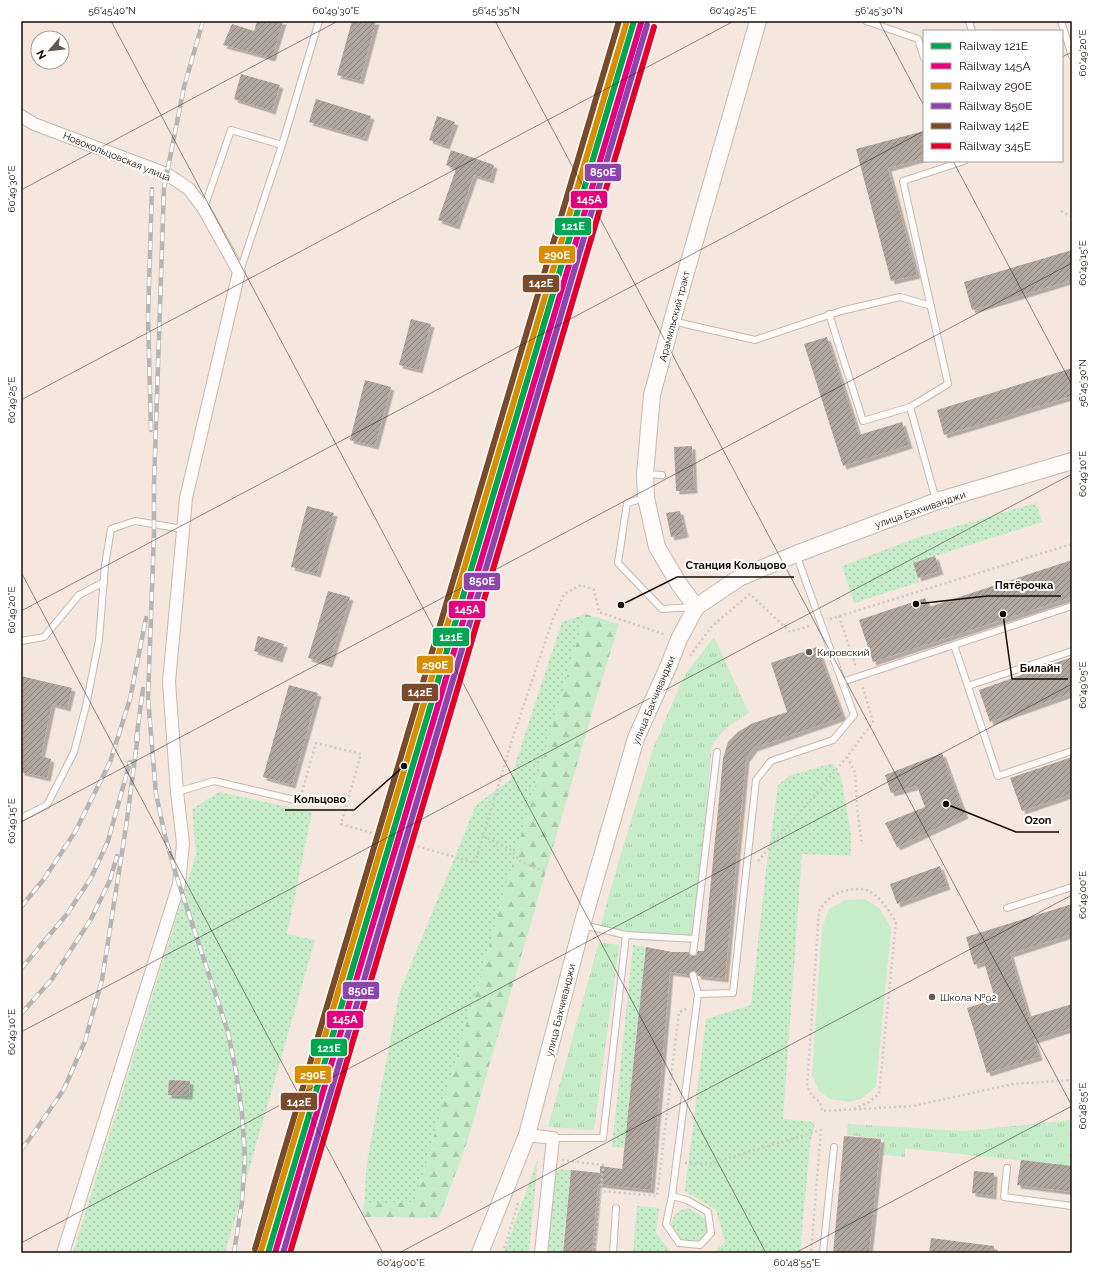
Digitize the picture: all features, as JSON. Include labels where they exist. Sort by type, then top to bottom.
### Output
[{"type":"main road","name":"Арамильский тракт","points":[[696,607],[678,584],[657,547],[646,498],[645,474],[652,395],[758,21]]},
{"type":"main road","name":"улица Бахчиванджи","points":[[480,1253],[528,1135],[582,925],[636,738],[679,639],[696,607],[739,578],[796,554],[937,501],[1072,461]]},
{"type":"street","name":"Новокольцовская улица","points":[[21,116],[34,124],[167,174],[189,189],[204,209],[239,272]]},
{"type":"street","points":[[63,1253],[179,884],[183,843],[177,792],[169,682],[186,498],[239,272]]},
{"type":"street","points":[[528,1135],[553,1138],[541,1253]]},
{"type":"lane","points":[[239,272],[282,146],[319,21]]},
{"type":"lane","points":[[866,21],[918,39],[923,55]]},
{"type":"lane","points":[[1061,21],[1072,56]]},
{"type":"lane","points":[[204,209],[231,130],[282,146]]},
{"type":"lane","points":[[829,314],[864,421],[910,407],[948,384],[903,181],[961,162]]},
{"type":"lane","points":[[672,321],[755,340],[829,314],[900,297],[930,306]]},
{"type":"lane","points":[[910,407],[937,501]]},
{"type":"lane","points":[[645,474],[662,475]]},
{"type":"lane","points":[[646,498],[627,503],[618,563],[662,609],[696,607]]},
{"type":"lane","points":[[21,818],[47,805],[74,752],[86,706],[99,640],[105,565],[111,529],[135,521],[183,529]]},
{"type":"lane","points":[[698,994],[733,993],[756,780],[771,761],[832,740],[854,715],[796,554]]},
{"type":"lane","points":[[21,641],[44,637],[79,594],[104,582]]},
{"type":"lane","points":[[842,682],[1072,606]]},
{"type":"lane","points":[[954,645],[998,776],[1072,751]]},
{"type":"lane","points":[[968,686],[1072,651]]},
{"type":"lane","points":[[693,952],[717,752]]},
{"type":"lane","points":[[177,792],[214,781],[299,801]]},
{"type":"lane","points":[[1007,908],[1072,887]]},
{"type":"lane","points":[[582,925],[626,935],[695,939]]},
{"type":"lane","points":[[553,1138],[603,1138],[626,935]]},
{"type":"lane","points":[[672,1196],[687,1200],[708,1212],[711,1233],[700,1245],[679,1243],[666,1224],[672,1196],[675,1163],[698,994],[693,975]]},
{"type":"lane","points":[[823,1253],[834,1147]]},
{"type":"lane","points":[[1007,1168],[1004,1197],[1072,1206]]},
{"type":"lane","points":[[613,1253],[616,1208]]},
{"type":"path","points":[[1061,211],[1072,217]]},
{"type":"path","points":[[687,660],[712,626],[750,594],[790,632],[1072,544]]},
{"type":"path","points":[[299,801],[316,742],[361,754],[342,824],[475,863],[513,737],[553,619],[564,594],[581,585],[594,590],[599,612],[679,639],[699,643]]},
{"type":"path","points":[[847,757],[855,772],[857,807],[862,845]]},
{"type":"path","points":[[383,836],[397,788]]},
{"type":"path","points":[[483,836],[510,849],[520,861],[546,872]]},
{"type":"path","points":[[854,1109],[869,1102],[879,1094],[896,922],[883,901],[871,891],[843,891],[829,898],[819,912],[807,1086],[812,1096],[820,1102],[822,1111],[913,1106],[1013,1084],[1072,1080]]},
{"type":"path","points":[[661,1168],[675,1163],[709,1164],[821,1130],[811,1253]]},
{"type":"path","points":[[550,1159],[603,1165],[601,1191]]},
{"type":"path","points":[[503,1253],[519,1200]]},
{"type":"green space","points":[[1036,503],[1042,522],[913,563],[919,582],[854,603],[842,566],[919,537]]},
{"type":"green space","points":[[585,614],[415,1202],[364,1204],[367,1162],[399,994],[476,805],[510,780],[562,622]]},
{"type":"green space","points":[[585,614],[619,624],[467,1142],[439,1218],[363,1217],[364,1204],[415,1202]]},
{"type":"green space","points":[[714,637],[749,713],[726,728],[712,745],[695,939],[627,935],[600,928],[654,746],[684,676]]},
{"type":"green space","points":[[832,763],[841,776],[851,834],[851,856],[802,854],[783,1119],[815,1122],[810,1144],[800,1253],[713,1253],[725,1242],[716,1210],[685,1191],[706,1019],[751,1005],[766,870],[778,785],[789,776]]},
{"type":"green space","points":[[219,792],[312,812],[287,934],[315,940],[225,1253],[73,1253],[196,854],[192,809]]},
{"type":"green space","points":[[865,899],[879,908],[891,928],[876,1086],[863,1098],[850,1102],[830,1099],[819,1091],[812,1075],[822,928],[829,909],[845,900]]},
{"type":"green space","points":[[599,942],[619,945],[594,1130],[548,1127]]},
{"type":"green space","points":[[633,945],[646,947],[624,1148],[612,1147]]},
{"type":"green space","points":[[1072,1119],[1072,1166],[905,1148],[905,1157],[883,1155],[884,1139],[847,1135],[848,1124],[964,1131]]},
{"type":"green space","points":[[538,1158],[529,1253],[504,1253]]},
{"type":"green space","points":[[552,1169],[571,1170],[562,1253],[544,1253]]},
{"type":"green space","points":[[637,1206],[659,1208],[656,1233],[672,1253],[633,1253]]},
{"type":"green space","points":[[688,1208],[705,1218],[709,1237],[701,1246],[681,1244],[671,1228],[677,1212]]},
{"type":"building","points":[[257,21],[283,21],[272,58],[223,45],[232,24],[254,31]]},
{"type":"building","points":[[352,21],[376,21],[360,81],[337,75]]},
{"type":"building","points":[[241,74],[280,85],[272,111],[234,99]]},
{"type":"building","points":[[316,99],[371,116],[364,138],[309,122]]},
{"type":"building","points":[[437,116],[455,122],[446,146],[429,140]]},
{"type":"building","points":[[923,131],[923,158],[888,168],[917,275],[891,281],[856,149]]},
{"type":"building","points":[[451,150],[494,165],[490,180],[474,175],[456,226],[438,220],[456,169],[446,165]]},
{"type":"building","points":[[1072,250],[1072,280],[972,310],[964,282]]},
{"type":"building","points":[[411,319],[431,324],[419,370],[399,365]]},
{"type":"building","points":[[827,337],[859,435],[902,422],[909,445],[843,466],[804,344]]},
{"type":"building","points":[[1072,368],[1072,396],[944,435],[937,410]]},
{"type":"building","points":[[365,380],[391,387],[375,446],[350,440]]},
{"type":"building","points":[[692,446],[694,490],[676,491],[674,447]]},
{"type":"building","points":[[307,506],[334,513],[317,574],[291,567]]},
{"type":"building","points":[[680,511],[685,534],[671,537],[666,513]]},
{"type":"building","points":[[935,556],[940,571],[918,578],[913,563]]},
{"type":"building","points":[[1072,560],[1072,597],[873,662],[859,620],[925,598],[929,607]]},
{"type":"building","points":[[328,591],[350,597],[329,664],[308,658]]},
{"type":"building","points":[[258,636],[284,644],[279,659],[254,651]]},
{"type":"building","points":[[817,647],[843,717],[754,748],[746,759],[725,979],[698,976],[694,971],[690,972],[689,975],[670,972],[651,1190],[598,1184],[592,1253],[563,1253],[571,1170],[600,1173],[600,1166],[622,1169],[646,947],[672,952],[689,952],[690,955],[693,956],[696,955],[698,951],[704,951],[723,759],[728,742],[738,732],[753,723],[787,712],[771,663]]},
{"type":"building","points":[[1072,657],[1072,693],[990,722],[979,690]]},
{"type":"building","points":[[21,676],[72,688],[67,708],[52,704],[41,756],[51,759],[47,778],[21,772]]},
{"type":"building","points":[[289,685],[318,693],[292,785],[263,777]]},
{"type":"building","points":[[942,753],[965,815],[897,847],[885,823],[925,807],[917,786],[891,793],[885,775]]},
{"type":"building","points":[[1072,757],[1072,794],[1022,811],[1010,778]]},
{"type":"building","points":[[940,866],[947,886],[897,904],[890,884]]},
{"type":"building","points":[[1072,904],[1072,934],[1010,954],[1029,1017],[1072,1004],[1072,1028],[1034,1040],[1039,1057],[987,1073],[967,1008],[995,999],[984,962],[974,965],[966,937]]},
{"type":"building","points":[[169,1080],[190,1081],[189,1096],[168,1095]]},
{"type":"building","points":[[844,1136],[881,1139],[869,1253],[833,1253]]},
{"type":"building","points":[[1021,1160],[1072,1166],[1072,1192],[1017,1185]]},
{"type":"building","points":[[974,1171],[994,1173],[993,1196],[972,1193]]},
{"type":"building","points":[[931,1238],[994,1246],[994,1253],[929,1253]]},
{"type":"railway","points":[[203,21],[184,87],[164,188],[148,698],[156,794],[166,840],[228,1032],[236,1072],[242,1113],[245,1158],[242,1202],[234,1253]]},
{"type":"railway","points":[[151,430],[148,317],[152,189]]},
{"type":"railway","points":[[21,907],[44,879],[75,832],[110,762],[130,699],[146,618]]},
{"type":"railway","points":[[136,741],[143,689]]},
{"type":"railway","points":[[21,1150],[64,1089],[85,1041],[102,980],[126,827],[138,735]]},
{"type":"railway","points":[[21,969],[67,914],[91,878],[108,841],[130,762]]},
{"type":"railway","points":[[21,1014],[52,979],[91,919],[110,880],[117,856]]},
{"type":"rail line","name":"142Е","points":[[255,1249],[619,21]]},
{"type":"rail line","name":"290Е","points":[[261,1251],[627,21]]},
{"type":"rail line","name":"121Е","points":[[268,1253],[634,21]]},
{"type":"rail line","name":"145А","points":[[275,1253],[641,23]]},
{"type":"rail line","name":"850Е","points":[[283,1253],[647,25]]},
{"type":"rail line","name":"345Е","points":[[290,1253],[654,27]]},
{"type":"place","name":"Пятёрочка","points":[[916,604]]},
{"type":"place","name":"Станция Кольцово","points":[[621,605]]},
{"type":"place","name":"Билайн","points":[[1003,614]]},
{"type":"place","name":"Кировский","points":[[809,652]]},
{"type":"place","name":"Кольцово","points":[[404,766]]},
{"type":"place","name":"Ozon","points":[[946,804]]},
{"type":"place","name":"Школа №92","points":[[932,997]]}]
